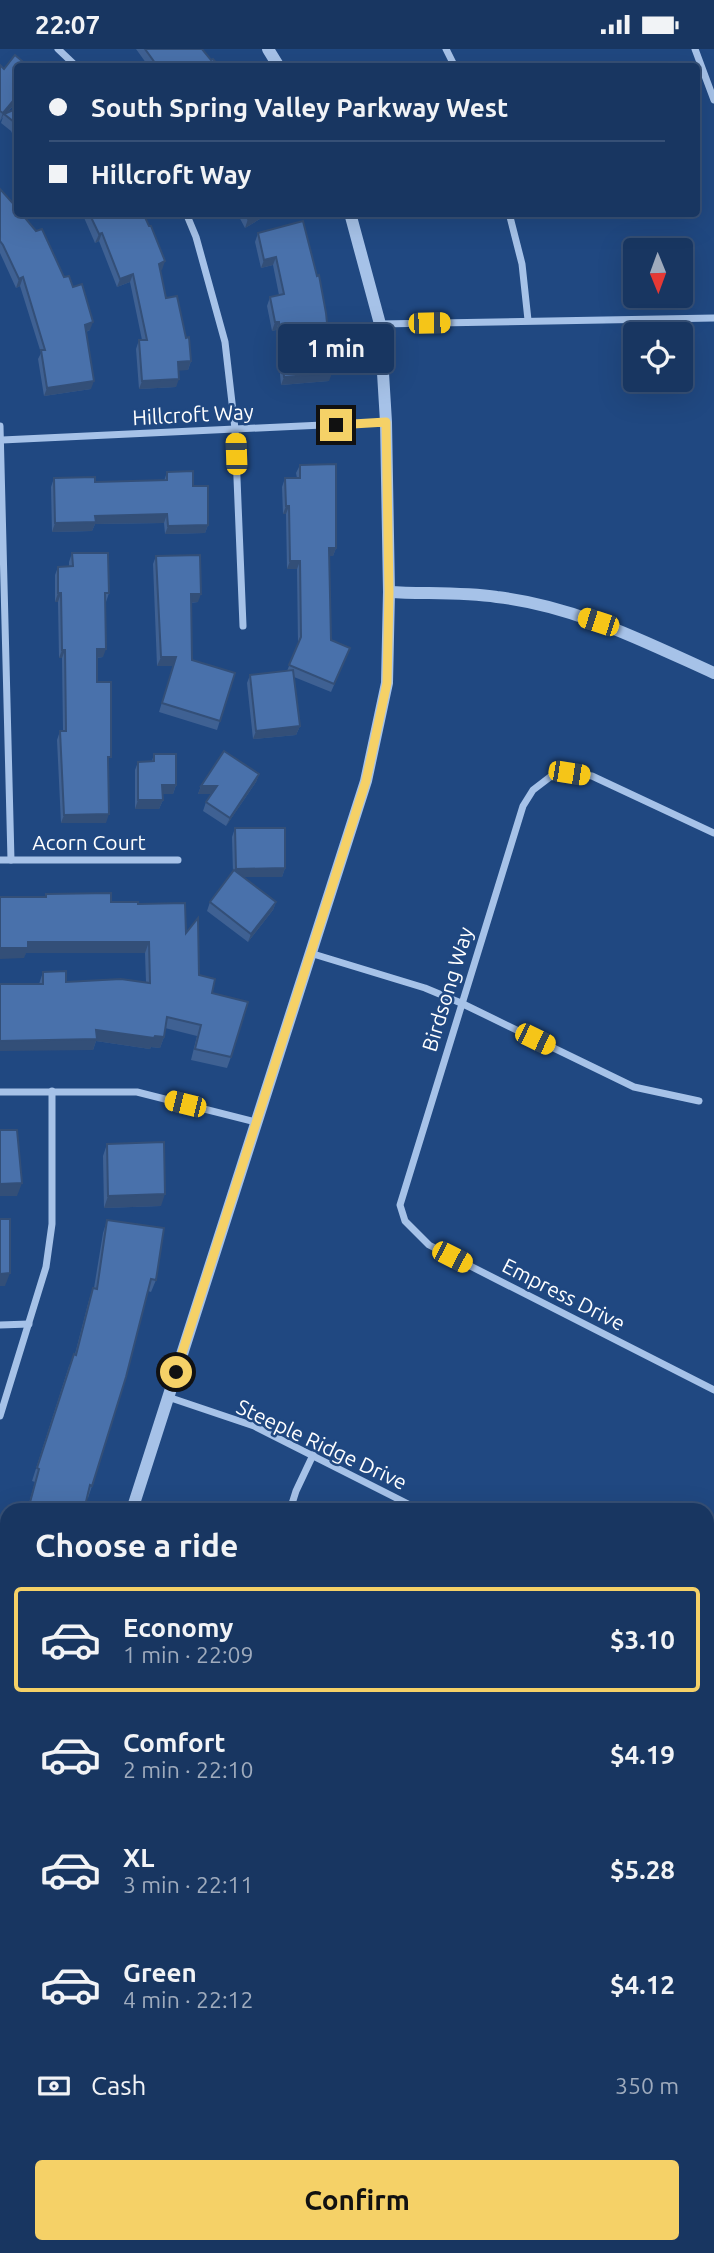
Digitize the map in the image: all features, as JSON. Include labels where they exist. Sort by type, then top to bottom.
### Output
[{"type":"street","points":[[58,49],[73,63]]},
{"type":"street","points":[[695,49],[711,85],[714,100]]},
{"type":"street","points":[[188,217],[196,237],[225,342],[235,429],[243,626]]},
{"type":"street","points":[[134,1503],[366,781],[387,683],[389,592],[386,422],[380,324],[351,217]]},
{"type":"street","points":[[510,217],[522,264],[528,320]]},
{"type":"street","points":[[380,324],[714,318]]},
{"type":"street","name":"Hillcroft Way","points":[[2,440],[386,422]]},
{"type":"street","points":[[0,426],[11,860]]},
{"type":"street","points":[[389,592],[497,597],[562,610],[616,628],[714,673]]},
{"type":"street","name":"Birdsong Way","points":[[405,1221],[400,1205],[523,806],[533,790],[550,777],[569,773],[592,776],[714,833]]},
{"type":"street","name":"Acorn Court","points":[[0,860],[178,860]]},
{"type":"street","points":[[310,953],[425,988],[634,1087],[699,1101]]},
{"type":"street","points":[[0,1416],[46,1267],[51,1224],[52,1091]]},
{"type":"street","points":[[0,1092],[138,1092],[256,1122]]},
{"type":"street","name":"Empress Drive","points":[[405,1221],[429,1245],[714,1390]]},
{"type":"street","points":[[0,1325],[29,1324]]},
{"type":"street","name":"Steeple Ridge Drive","points":[[168,1397],[254,1426],[406,1503]]},
{"type":"street","points":[[293,1503],[313,1455]]},
{"type":"building","points":[[145,49],[202,49],[216,63],[155,63]]},
{"type":"building","points":[[15,55],[24,63],[14,63],[14,100],[3,113],[0,111],[0,65],[4,69]]},
{"type":"building","points":[[14,110],[14,122],[4,114]]},
{"type":"building","points":[[0,189],[14,205],[14,217],[24,217],[36,231],[42,229],[64,277],[69,276],[73,287],[82,284],[93,322],[85,325],[94,381],[47,388],[41,350],[45,350],[23,277],[19,279],[0,241]]},
{"type":"building","points":[[91,217],[145,217],[151,226],[165,261],[159,264],[166,298],[177,296],[186,338],[189,337],[191,361],[178,362],[179,379],[142,381],[139,340],[147,340],[133,274],[120,279],[102,233],[99,234]]},
{"type":"building","points":[[303,221],[317,276],[319,275],[332,373],[284,377],[279,322],[275,322],[270,297],[284,294],[276,257],[264,260],[258,233]]},
{"type":"building","points":[[336,464],[336,548],[329,548],[331,640],[350,648],[334,684],[289,665],[301,637],[300,561],[290,561],[289,506],[286,506],[285,478],[300,478],[300,465]]},
{"type":"building","points":[[193,471],[193,486],[208,486],[208,525],[168,526],[167,514],[95,516],[96,522],[55,523],[54,478],[95,477],[95,482],[167,480],[167,472]]},
{"type":"building","points":[[72,553],[108,553],[109,593],[105,593],[106,649],[97,649],[97,682],[111,682],[109,814],[64,815],[60,731],[66,731],[65,650],[62,650],[58,567],[73,566]]},
{"type":"building","points":[[200,555],[201,594],[191,594],[192,660],[235,673],[220,721],[162,703],[176,657],[161,657],[156,556]]},
{"type":"building","points":[[293,670],[300,726],[256,731],[250,675]]},
{"type":"building","points":[[224,751],[259,774],[230,818],[206,802],[217,786],[201,786]]},
{"type":"building","points":[[154,754],[176,754],[176,785],[162,785],[163,800],[138,800],[138,762],[154,761]]},
{"type":"building","points":[[235,828],[285,828],[285,868],[236,869]]},
{"type":"building","points":[[234,870],[276,902],[251,934],[210,902]]},
{"type":"building","points":[[111,893],[111,902],[185,903],[186,933],[198,918],[199,975],[215,979],[212,993],[248,1002],[231,1057],[195,1049],[201,1025],[167,1017],[164,1037],[96,1030],[97,1039],[0,1041],[0,984],[43,984],[43,972],[66,971],[66,982],[121,979],[150,983],[149,942],[28,942],[28,948],[0,948],[0,897]]},
{"type":"building","points":[[0,1130],[17,1130],[22,1183],[0,1184]]},
{"type":"building","points":[[164,1142],[165,1194],[108,1196],[107,1144]]},
{"type":"building","points":[[0,1219],[10,1219],[10,1273],[0,1274]]},
{"type":"building","points":[[107,1220],[164,1228],[156,1280],[151,1279],[126,1377],[86,1503],[30,1503],[39,1469],[37,1468],[74,1354],[76,1355],[93,1288],[97,1289]]},
{"type":"route","points":[[176,1372],[366,781],[387,683],[389,592],[386,422],[336,425]]}]
